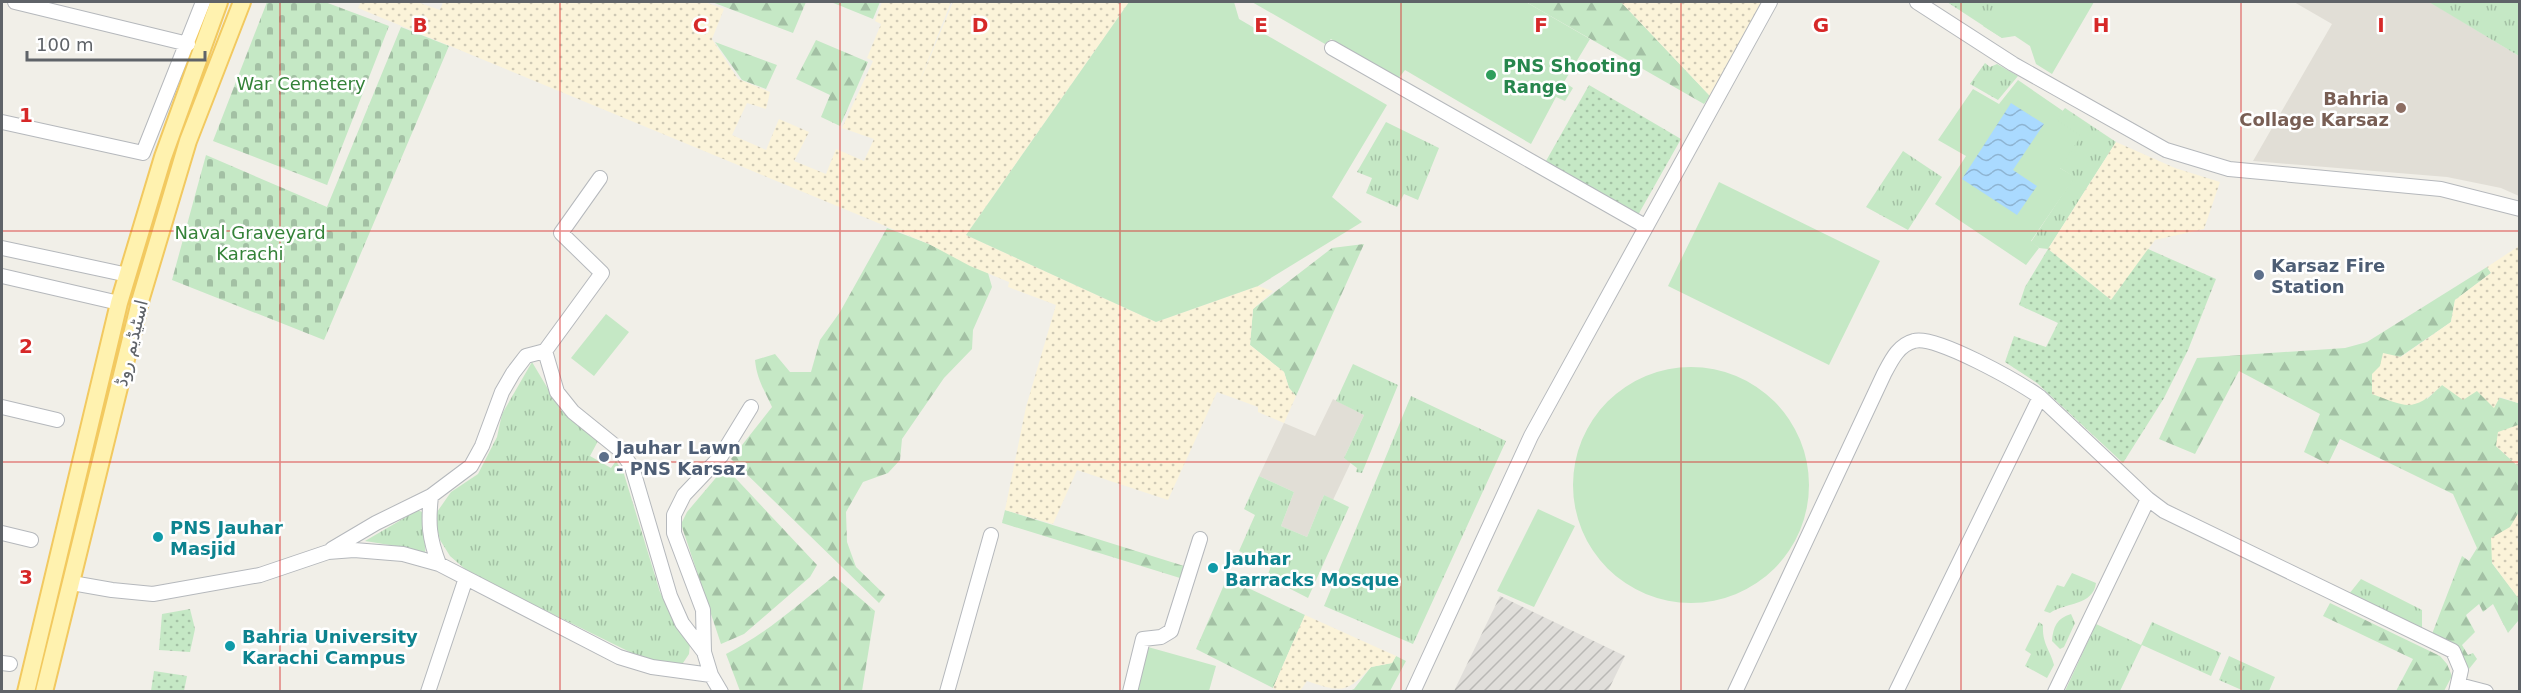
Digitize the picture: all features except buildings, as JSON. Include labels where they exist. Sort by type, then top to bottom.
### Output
[{"type":"main road","name":"اسٹیڈیم روڈ","points":[[26,692],[119,303],[163,157],[219,2]]},
{"type":"main road","name":"اسٹیڈیم روڈ","points":[[44,692],[141,298],[188,141],[242,2]]},
{"type":"street","points":[[15,2],[188,44]]},
{"type":"street","points":[[2,122],[143,153],[203,2]]},
{"type":"street","points":[[1413,692],[1531,436],[1770,2]]},
{"type":"street","points":[[1917,2],[2013,64],[2166,150],[2229,169],[2441,189],[2520,209]]},
{"type":"street","points":[[1332,48],[1645,226]]},
{"type":"street","points":[[72,583],[153,594],[260,575],[328,552],[376,523],[431,496],[471,466],[482,446],[502,392],[513,373],[526,356],[545,351],[602,273],[561,233],[600,178]]},
{"type":"street","points":[[2,248],[128,275]]},
{"type":"street","points":[[2,276],[119,303]]},
{"type":"street","points":[[1735,692],[1895,353],[1914,341],[1934,341],[2021,383],[2040,397],[2148,499],[2164,511],[2453,651],[2461,670],[2458,688],[2486,692]]},
{"type":"street","points":[[545,351],[556,392],[573,412],[620,450],[632,467],[670,596],[682,623],[704,652]]},
{"type":"street","points":[[1896,692],[2040,397]]},
{"type":"street","points":[[2,407],[57,420]]},
{"type":"street","points":[[721,692],[711,675],[704,652],[703,610],[674,533],[674,515],[684,495],[721,456],[751,407]]},
{"type":"street","points":[[431,496],[428,521],[430,541],[439,564]]},
{"type":"street","points":[[2055,692],[2148,499]]},
{"type":"street","points":[[2,533],[31,540]]},
{"type":"street","points":[[947,692],[991,535]]},
{"type":"street","points":[[1130,692],[1143,639],[1161,637],[1171,632],[1200,539]]},
{"type":"street","points":[[328,552],[354,550],[403,554],[439,564],[620,657],[652,667],[711,675]]},
{"type":"street","points":[[428,692],[466,578]]},
{"type":"shaded area","name":"Bahria Collage Karsaz","points":[[2294,2],[2430,2],[2519,56],[2519,196],[2501,188],[2447,177],[2253,161],[2332,24]]},
{"type":"shaded area","points":[[1333,399],[1364,415],[1344,458],[1351,462],[1333,500],[1324,495],[1307,537],[1281,526],[1294,492],[1259,476],[1284,423],[1315,436]]},
{"type":"shaded area","points":[[1500,596],[1625,656],[1608,691],[1454,691]]},
{"type":"green space","name":"War Cemetery","points":[[267,2],[325,2],[389,26],[327,185],[213,141]]},
{"type":"green space","points":[[712,2],[806,2],[793,33]]},
{"type":"green space","points":[[831,2],[880,2],[873,19]]},
{"type":"green space","points":[[1129,2],[1234,2],[1239,19],[1387,105],[1332,197],[1362,222],[1258,286],[1156,322],[966,235]]},
{"type":"green space","name":"PNS Shooting Range","points":[[1252,2],[1526,2],[1590,39],[1564,82],[1573,88],[1565,101],[1556,97],[1531,144],[1405,70],[1398,79],[1331,39],[1325,44]]},
{"type":"green space","points":[[1526,2],[1621,2],[1710,96],[1704,104]]},
{"type":"green space","points":[[1947,2],[2036,2],[2002,38]]},
{"type":"green space","points":[[1998,2],[2094,2],[2052,74],[2036,64],[2030,46],[2015,36],[2002,38],[1983,26]]},
{"type":"green space","points":[[2429,2],[2519,2],[2519,56]]},
{"type":"green space","name":"Naval Graveyard Karachi","points":[[401,27],[449,46],[324,340],[172,280],[206,155],[327,207]]},
{"type":"green space","points":[[816,40],[868,62],[840,126],[821,117],[830,95],[796,79]]},
{"type":"green space","points":[[715,42],[777,65],[766,89],[742,80]]},
{"type":"green space","points":[[1985,63],[1990,67],[1997,64],[2018,76],[1998,100],[1970,84]]},
{"type":"green space","points":[[2018,80],[2063,111],[2057,120],[2081,136],[2060,168],[2075,177],[2031,241],[2039,248],[2026,265],[1935,204],[1966,156],[1938,140],[1973,89],[1999,104]]},
{"type":"green space","points":[[1589,85],[1681,139],[1638,215],[1546,161]]},
{"type":"green space","points":[[2065,108],[2116,142],[2048,249],[2039,248],[2031,242],[2074,177],[2060,168],[2056,119]]},
{"type":"green space","points":[[1386,122],[1439,148],[1418,200],[1404,194],[1397,207],[1366,193],[1372,178],[1357,172]]},
{"type":"green space","points":[[1903,151],[1942,177],[1908,230],[1866,207]]},
{"type":"green space","points":[[1719,182],[1880,261],[1829,365],[1668,286]]},
{"type":"green space","points":[[887,228],[929,244],[988,273],[992,287],[973,330],[972,349],[944,378],[902,439],[900,460],[888,473],[863,482],[846,512],[847,542],[856,567],[885,595],[879,603],[731,459],[772,407],[759,379],[755,360],[775,354],[790,372],[811,372],[820,340],[840,312]]},
{"type":"green space","points":[[1364,244],[1296,396],[1289,388],[1284,372],[1250,345],[1253,309],[1332,248]]},
{"type":"green space","points":[[2048,249],[2111,300],[2148,249],[2216,279],[2188,350],[2164,398],[2123,463],[2037,383],[2005,362],[2014,336],[2046,347],[2058,323],[2019,305],[2025,287]]},
{"type":"green space","points":[[2487,267],[2491,273],[2455,300],[2451,322],[2400,357],[2427,399],[2442,385],[2477,391],[2518,403],[2519,392],[2519,425],[2496,446],[2519,467],[2519,512],[2492,563],[2519,599],[2518,621],[2508,633],[2493,604],[2483,612],[2479,604],[2466,615],[2475,632],[2462,645],[2468,655],[2473,653],[2477,659],[2469,669],[2455,647],[2432,634],[2462,556],[2469,561],[2477,548],[2453,494],[2340,439],[2328,464],[2304,452],[2320,414],[2239,371],[2195,454],[2159,439],[2197,358],[2345,348],[2367,342]]},
{"type":"green space","points":[[606,314],[629,332],[594,376],[571,358]]},
{"type":"green space","points":[[532,362],[560,409],[598,441],[590,456],[611,468],[616,461],[624,474],[660,592],[673,619],[690,644],[689,654],[683,663],[672,665],[644,659],[512,594],[465,569],[450,556],[440,540],[436,525],[437,512],[451,492],[478,474],[497,437],[502,414]]},
{"type":"green space","points":[[1353,364],[1398,385],[1362,473],[1356,472],[1357,468],[1344,458],[1364,415],[1336,401]]},
{"type":"green space","points":[[1691,367],[1736,376],[1766,394],[1782,410],[1800,440],[1809,485],[1800,530],[1782,560],[1766,576],[1736,594],[1691,603],[1646,594],[1616,576],[1600,560],[1582,530],[1573,485],[1582,440],[1600,410],[1616,394],[1646,376]]},
{"type":"green space","points":[[1411,396],[1506,441],[1413,644],[1324,606]]},
{"type":"green space","points":[[725,467],[817,565],[810,577],[744,634],[721,644],[681,524],[687,512]]},
{"type":"green space","points":[[1259,476],[1294,492],[1281,526],[1307,537],[1324,495],[1349,507],[1308,598],[1267,577],[1271,566],[1239,551],[1255,515],[1244,509]]},
{"type":"green space","points":[[1538,509],[1575,526],[1534,607],[1497,591]]},
{"type":"green space","points":[[418,510],[424,513],[422,525],[425,553],[365,541]]},
{"type":"green space","points":[[1005,510],[1184,566],[1180,578],[1002,523]]},
{"type":"green space","points":[[2072,573],[2096,583],[2090,596],[2050,613],[2044,611],[2057,585],[2064,587]]},
{"type":"green space","points":[[834,576],[875,611],[862,691],[740,691],[726,654],[769,628]]},
{"type":"green space","points":[[1227,578],[1305,615],[1273,688],[1196,649]]},
{"type":"green space","points":[[2361,579],[2422,610],[2422,628],[2349,594]]},
{"type":"green space","points":[[2330,603],[2440,656],[2447,664],[2452,676],[2444,691],[2396,691],[2413,659],[2323,616]]},
{"type":"green space","points":[[190,609],[195,629],[190,652],[159,650],[162,614]]},
{"type":"green space","points":[[2071,614],[2075,623],[2064,647],[2060,649],[2052,641],[2053,631],[2059,621]]},
{"type":"green space","points":[[2039,622],[2043,625],[2045,642],[2054,665],[2047,678],[2025,666],[2031,654],[2025,650]]},
{"type":"green space","points":[[2152,622],[2221,653],[2211,676],[2142,645],[2120,691],[2065,691],[2096,624],[2141,645]]},
{"type":"green space","points":[[1148,647],[1216,666],[1209,691],[1136,692]]},
{"type":"green space","points":[[1396,656],[1406,661],[1390,691],[1347,692],[1354,689],[1371,667],[1392,663]]},
{"type":"green space","points":[[2229,656],[2275,677],[2269,691],[2244,691],[2219,680]]},
{"type":"green space","points":[[154,671],[187,676],[184,691],[151,691]]},
{"type":"sand","points":[[361,2],[417,2],[440,10],[443,2],[705,2],[724,9],[712,39],[738,79],[770,92],[766,109],[747,103],[732,135],[766,150],[779,119],[809,132],[794,161],[826,174],[836,149],[864,161],[874,139],[842,128],[873,61],[867,58],[881,24],[875,21],[882,2],[951,2],[917,88],[953,2],[1129,2],[966,235],[1156,322],[1258,286],[1273,291],[1253,309],[1250,345],[1284,372],[1289,388],[1296,396],[1284,423],[1258,412],[1258,407],[1217,392],[1168,500],[1077,470],[1053,524],[1005,510],[1026,407],[1056,305],[1008,287],[1009,282],[970,266],[929,244],[358,8]]},
{"type":"sand","points":[[1621,2],[1763,2],[1710,96]]},
{"type":"sand","points":[[2116,142],[2175,168],[2220,182],[2204,229],[2155,240],[2111,300],[2048,249]]},
{"type":"sand","points":[[2519,246],[2518,403],[2500,397],[2494,408],[2477,391],[2463,400],[2442,385],[2424,400],[2409,405],[2372,394],[2372,374],[2380,366],[2383,353],[2401,357],[2451,322],[2455,300],[2491,273],[2487,267]]},
{"type":"sand","points":[[2520,425],[2519,467],[2496,446],[2498,432]]},
{"type":"sand","points":[[2519,512],[2519,538],[2517,540],[2520,545],[2519,599],[2492,563],[2491,538],[2510,527]]},
{"type":"sand","points":[[1305,615],[1396,656],[1392,663],[1371,667],[1356,682],[1343,688],[1328,688],[1307,681],[1300,691],[1279,691],[1273,688]]},
{"type":"water","points":[[2011,103],[2044,124],[2013,170],[2037,186],[2017,215],[1962,179]]},
{"type":"place","name":"PNS Shooting Range","points":[[1491,75]]},
{"type":"place","name":"Bahria Collage Karsaz","points":[[2401,108]]},
{"type":"place","name":"Karsaz Fire Station","points":[[2259,275]]},
{"type":"place","name":"Jauhar Lawn - PNS Karsaz","points":[[604,457]]},
{"type":"place","name":"PNS Jauhar Masjid","points":[[158,537]]},
{"type":"place","name":"Jauhar Barracks Mosque","points":[[1213,568]]},
{"type":"place","name":"Bahria University Karachi Campus","points":[[230,646]]}]
